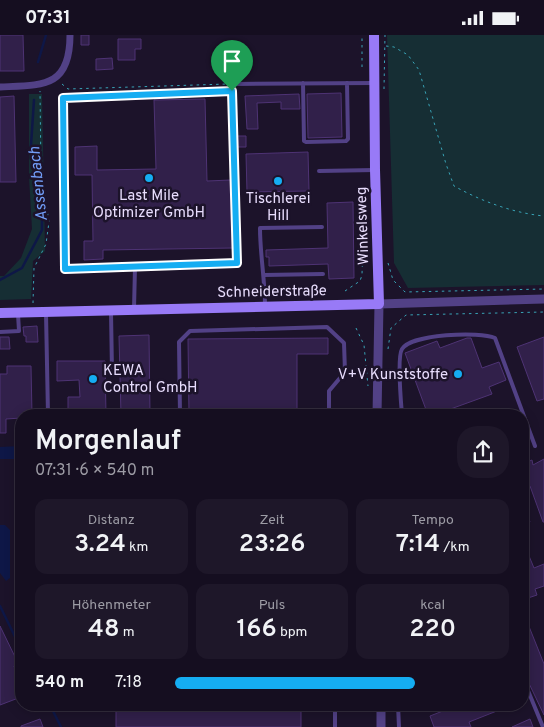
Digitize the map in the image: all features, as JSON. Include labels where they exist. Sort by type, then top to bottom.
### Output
[{"type":"main road","name":"Winkelsweg","points":[[374,35],[375,171],[379,304]]},
{"type":"main road","name":"Schneiderstraße","points":[[0,313],[379,304]]},
{"type":"street","points":[[0,87],[40,85],[56,78],[65,68],[70,35]]},
{"type":"street","name":"Schneiderstraße","points":[[379,304],[544,299]]},
{"type":"street","name":"Winkelsweg","points":[[377,409],[379,304]]},
{"type":"street","points":[[381,711],[381,727]]},
{"type":"lane","points":[[303,83],[304,141],[306,142],[346,141],[348,139],[347,83]]},
{"type":"lane","points":[[234,84],[374,83]]},
{"type":"lane","points":[[232,91],[237,263],[135,267],[65,269],[63,98],[232,91]]},
{"type":"lane","points":[[320,171],[375,171]]},
{"type":"lane","points":[[265,306],[264,275],[260,254],[260,228],[322,227]]},
{"type":"lane","points":[[134,309],[135,267]]},
{"type":"lane","points":[[264,275],[323,275]]},
{"type":"lane","points":[[111,309],[112,372]]},
{"type":"lane","points":[[46,311],[48,409]]},
{"type":"lane","points":[[0,332],[19,331],[18,312]]},
{"type":"lane","points":[[180,409],[179,342],[190,331],[327,327],[344,343],[345,372],[329,391],[329,409]]},
{"type":"lane","points":[[402,409],[400,351],[403,347],[407,344],[436,336],[468,334],[485,335],[495,338],[521,409]]},
{"type":"lane","points":[[529,430],[535,446]]},
{"type":"lane","points":[[529,693],[543,727]]},
{"type":"lane","points":[[335,711],[335,727]]},
{"type":"lane","points":[[398,711],[399,727]]},
{"type":"path","points":[[362,35],[362,67]]},
{"type":"path","points":[[384,95],[385,35]]},
{"type":"path","points":[[385,46],[394,47],[408,55],[419,70],[454,186],[475,197],[498,205],[544,216]]},
{"type":"path","points":[[56,78],[68,89],[234,84]]},
{"type":"path","points":[[34,311],[34,268],[46,244],[50,223],[41,165],[40,85]]},
{"type":"path","points":[[345,291],[360,281],[362,275],[366,209]]},
{"type":"path","points":[[388,262],[393,280],[405,291],[544,289]]},
{"type":"path","points":[[388,349],[391,328],[406,315],[544,312]]},
{"type":"path","points":[[356,328],[364,345],[368,387]]},
{"type":"green space","points":[[387,35],[544,35],[544,285],[408,288],[394,263]]},
{"type":"green space","points":[[29,94],[42,94],[45,251],[33,261],[31,299],[0,300],[0,276],[4,276],[21,258],[32,229],[29,177]]},
{"type":"shaded area","points":[[15,446],[15,459],[0,459],[0,447]]},
{"type":"shaded area","points":[[0,525],[5,525],[10,530],[10,578],[6,581],[0,573]]},
{"type":"building","points":[[0,35],[23,35],[24,71],[0,71]]},
{"type":"building","points":[[81,35],[89,35],[89,45],[81,45]]},
{"type":"building","points":[[118,39],[141,39],[141,49],[135,49],[135,60],[118,60]]},
{"type":"building","points":[[246,51],[247,66],[239,67],[238,52]]},
{"type":"building","points":[[112,58],[113,69],[96,70],[96,59]]},
{"type":"building","points":[[341,93],[342,137],[308,138],[307,94]]},
{"type":"building","points":[[299,94],[300,109],[281,109],[281,102],[257,103],[258,129],[247,129],[245,96]]},
{"type":"building","points":[[14,96],[16,182],[0,182],[0,97]]},
{"type":"building","name":"Last Mile Optimizer GmbH","points":[[205,99],[207,181],[231,180],[233,248],[103,250],[103,259],[84,260],[84,241],[93,241],[92,175],[75,175],[75,147],[97,146],[97,170],[156,169],[154,100]]},
{"type":"building","points":[[237,136],[246,136],[246,147],[237,147]]},
{"type":"building","name":"Tischlerei Hill","points":[[308,152],[309,191],[247,192],[246,154]]},
{"type":"building","points":[[353,202],[354,278],[329,279],[328,264],[269,266],[269,257],[266,257],[266,250],[328,248],[327,203]]},
{"type":"building","points":[[37,326],[38,342],[26,342],[23,327]]},
{"type":"building","points":[[149,335],[150,409],[121,409],[119,336]]},
{"type":"building","points":[[0,337],[9,337],[10,349],[0,349]]},
{"type":"building","points":[[544,337],[544,399],[537,401],[517,347]]},
{"type":"building","points":[[328,338],[328,354],[297,354],[297,409],[189,409],[188,339]]},
{"type":"building","name":"V+V Kunststoffe","points":[[471,338],[482,368],[499,362],[506,380],[489,387],[492,394],[451,409],[426,409],[405,353],[437,341],[440,348]]},
{"type":"building","name":"KEWA Control GmbH","points":[[57,361],[105,361],[106,409],[68,409],[68,397],[80,397],[79,380],[57,381]]},
{"type":"building","points":[[7,366],[31,366],[32,409],[15,409],[15,418],[6,419],[6,433],[0,433],[0,374],[7,374]]},
{"type":"building","points":[[544,459],[544,522],[529,486],[529,461],[532,460],[533,465]]},
{"type":"building","points":[[529,556],[534,568],[544,564],[544,586],[535,589],[537,595],[529,598]]},
{"type":"building","points":[[0,626],[15,657],[15,699],[0,705]]},
{"type":"building","points":[[529,626],[544,664],[544,715],[529,683]]},
{"type":"building","points":[[116,711],[301,711],[301,727],[116,727]]},
{"type":"building","points":[[443,711],[497,711],[469,722],[471,727],[434,727],[430,716]]},
{"type":"building","points":[[40,719],[43,727],[21,727],[21,726]]},
{"type":"building","points":[[530,719],[533,727],[512,727]]},
{"type":"waterway","name":"Assenbach","points":[[38,62],[46,35]]},
{"type":"waterway","name":"Assenbach","points":[[0,280],[22,268],[42,230],[42,211],[36,186],[31,145],[34,100]]},
{"type":"waterway","name":"Assenbach","points":[[0,606],[15,637]]},
{"type":"waterway","name":"Assenbach","points":[[53,711],[61,727]]},
{"type":"place","name":"Last Mile Optimizer GmbH","points":[[149,178]]},
{"type":"place","name":"Tischlerei Hill","points":[[278,181]]},
{"type":"place","name":"V+V Kunststoffe","points":[[458,374]]},
{"type":"place","name":"KEWA Control GmbH","points":[[93,379]]},
{"type":"route","points":[[232,91],[237,263],[65,269],[63,98],[232,91]]}]
